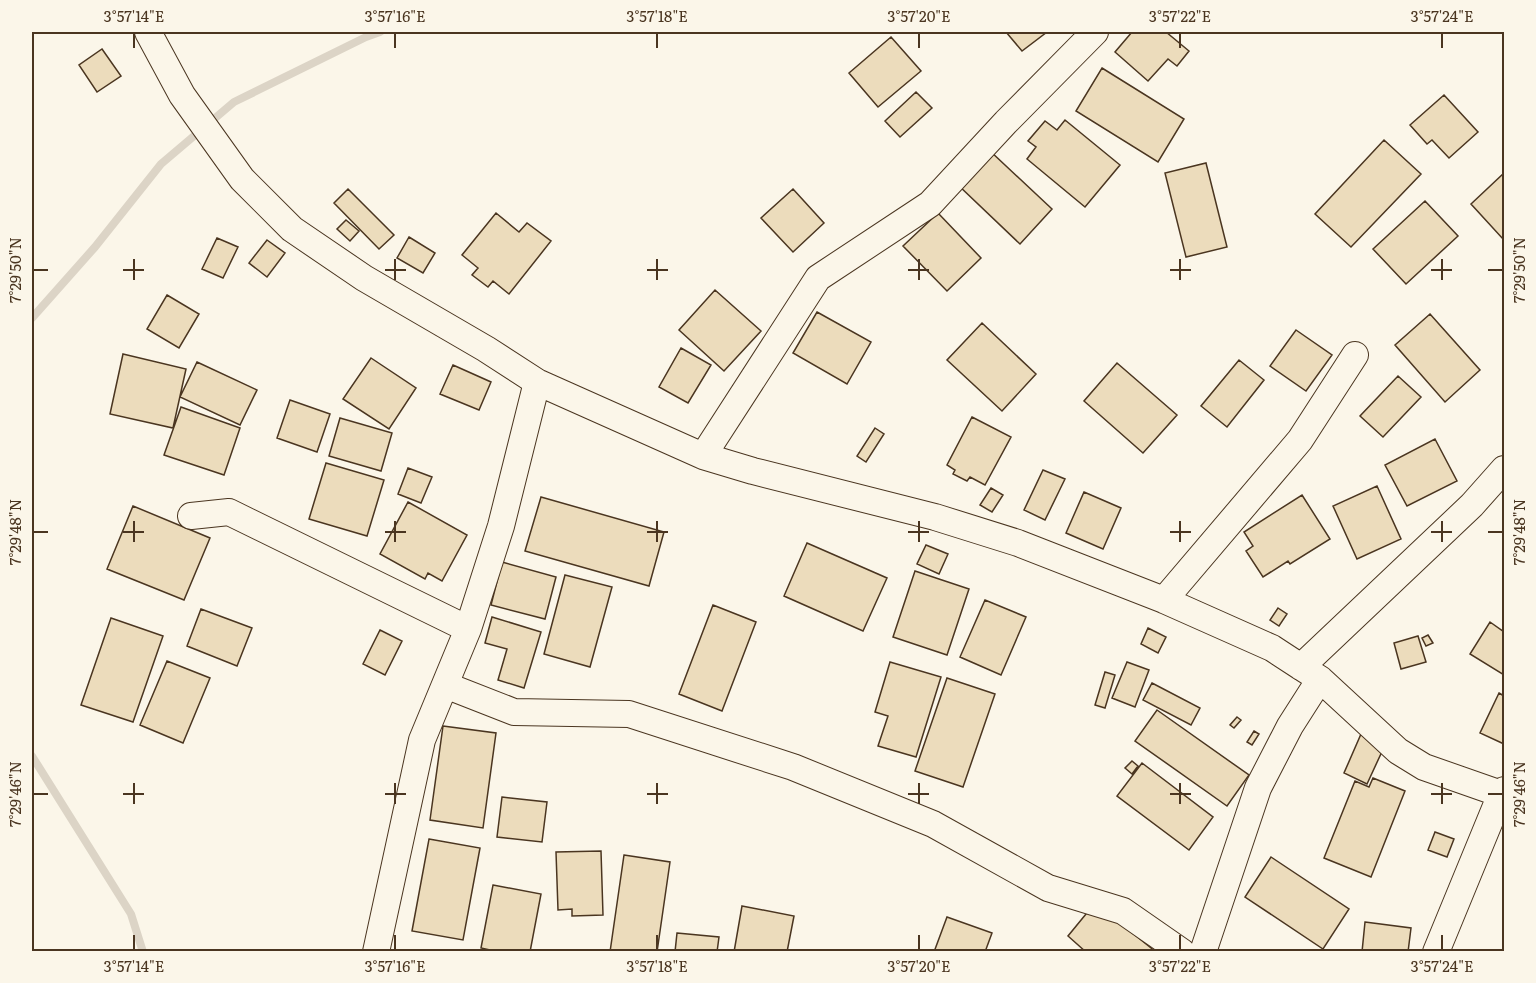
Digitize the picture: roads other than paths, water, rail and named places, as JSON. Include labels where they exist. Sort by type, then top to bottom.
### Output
[{"type":"street","points":[[148,32],[183,96],[242,179],[292,230],[364,279],[486,349],[537,382],[703,456],[935,517],[1008,540],[1164,600],[1272,648],[1311,673],[1398,751],[1424,767],[1503,793],[1436,951]]},
{"type":"street","points":[[703,456],[818,279],[930,204],[1022,105],[1095,32]]},
{"type":"street","points":[[1164,600],[1300,440],[1355,355]]},
{"type":"street","points":[[376,951],[422,740],[468,629],[501,526],[537,382]]},
{"type":"street","points":[[1203,951],[1258,788],[1290,726],[1311,673],[1504,469]]},
{"type":"street","points":[[191,516],[229,512],[468,629]]},
{"type":"street","points":[[445,685],[514,712],[629,714],[793,767],[933,824],[1048,888],[1123,910],[1182,951]]},
{"type":"waterway","points":[[32,318],[95,247],[161,164],[234,102],[380,32]]},
{"type":"waterway","points":[[32,756],[131,914],[143,952]]}]
